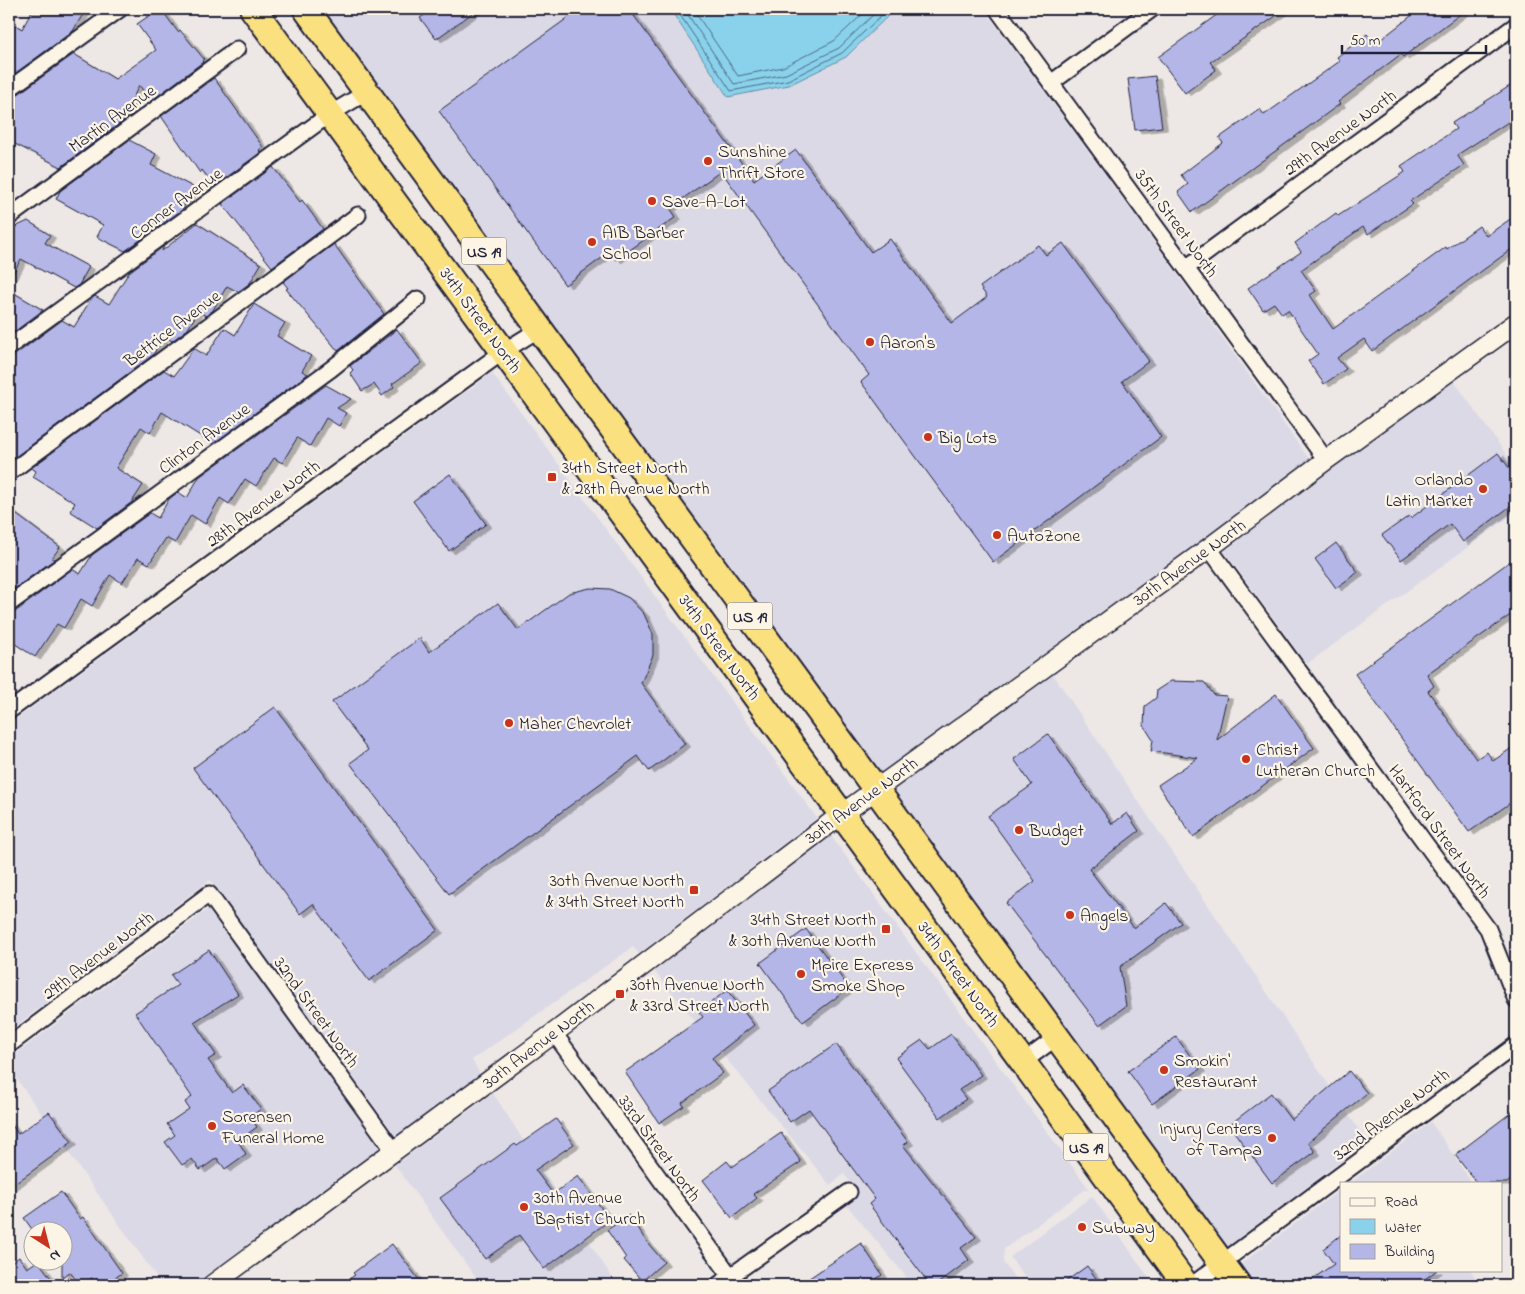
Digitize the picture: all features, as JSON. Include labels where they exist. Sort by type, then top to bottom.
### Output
[{"type":"highway","name":"34th Street North","points":[[253,9],[1186,1285]]},
{"type":"highway","name":"US 19","points":[[306,9],[1238,1285]]},
{"type":"street","points":[[9,89],[120,9]]},
{"type":"street","name":"35th Street North","points":[[997,9],[1326,460]]},
{"type":"street","points":[[1051,83],[1152,9]]},
{"type":"street","name":"29th Avenue North","points":[[1186,268],[1516,25]]},
{"type":"street","name":"Martin Avenue","points":[[9,217],[237,48]]},
{"type":"street","name":"Conner Avenue","points":[[9,347],[330,114],[367,92]]},
{"type":"street","name":"Bettrice Avenue","points":[[9,473],[358,215]]},
{"type":"street","name":"Clinton Avenue","points":[[9,604],[331,369],[418,299]]},
{"type":"street","name":"30th Avenue North","points":[[212,1285],[554,1034],[842,814],[1516,323]]},
{"type":"street","name":"28th Avenue North","points":[[9,710],[504,351],[540,328]]},
{"type":"street","name":"Hartford Street North","points":[[1209,548],[1488,929],[1516,1000]]},
{"type":"street","name":"29th Avenue North","points":[[9,1045],[209,894]]},
{"type":"street","name":"32nd Street North","points":[[209,894],[394,1151]]},
{"type":"street","name":"33rd Street North","points":[[554,1034],[728,1282]]},
{"type":"street","points":[[1023,1062],[1057,1037]]},
{"type":"street","name":"32nd Avenue North","points":[[1192,1285],[1516,1044]]},
{"type":"street","points":[[728,1282],[849,1192]]},
{"type":"shaded area","points":[[318,9],[670,9],[728,97],[846,57],[895,9],[984,9],[1160,250],[1309,459],[1203,539],[878,774]]},
{"type":"shaded area","points":[[492,373],[817,818],[639,954],[633,947],[472,1060],[480,1074],[396,1136],[210,880],[9,1031],[9,724]]},
{"type":"shaded area","points":[[1454,381],[1516,468],[1516,512],[1307,664],[1224,551],[1332,469]]},
{"type":"shaded area","points":[[1053,674],[1367,1142],[1224,1249],[891,792]]},
{"type":"shaded area","points":[[831,836],[1089,1189],[1086,1189],[1004,1249],[1003,1262],[1020,1285],[913,1285],[844,1202],[858,1192],[844,1174],[830,1185],[654,971]]},
{"type":"shaded area","points":[[208,909],[380,1148],[193,1285],[162,1285],[9,1068],[9,1059]]},
{"type":"shaded area","points":[[493,1093],[617,1285],[481,1285],[395,1165]]},
{"type":"shaded area","points":[[1431,1122],[1471,1182],[1351,1182]]},
{"type":"shaded area","points":[[1340,1190],[1340,1272],[1471,1272],[1481,1285],[1251,1285],[1237,1267]]},
{"type":"shaded area","name":"Subway","points":[[1092,1196],[1154,1285],[1030,1285],[1010,1257]]},
{"type":"water","points":[[670,9],[895,9],[846,57],[789,85],[728,97]]},
{"type":"building","points":[[33,9],[86,9],[73,31],[9,78],[9,21],[22,29]]},
{"type":"building","points":[[161,9],[178,32],[180,30],[204,59],[203,62],[151,101],[139,85],[122,122],[61,167],[9,141],[9,98],[14,97],[74,54],[115,79],[156,50],[137,24]]},
{"type":"building","points":[[433,9],[478,9],[436,39],[420,18]]},
{"type":"building","points":[[580,9],[629,9],[754,180],[796,150],[871,252],[890,239],[952,323],[987,297],[980,287],[1038,245],[1046,255],[1063,243],[1149,361],[1122,381],[1161,437],[993,562],[861,382],[869,375],[721,171],[670,208],[676,217],[616,260],[610,252],[565,285],[439,111]]},
{"type":"building","points":[[1225,9],[1286,9],[1210,62],[1216,70],[1185,93],[1158,57]]},
{"type":"building","points":[[1420,9],[1467,9],[1403,57],[1401,54],[1338,102],[1340,104],[1192,212],[1178,192],[1188,184],[1181,175],[1223,143],[1219,138],[1260,109],[1264,115],[1340,61],[1337,57],[1367,34],[1375,44]]},
{"type":"building","points":[[1155,76],[1162,127],[1135,130],[1128,79]]},
{"type":"building","points":[[214,78],[263,147],[259,150],[261,152],[215,186],[202,170],[200,173],[161,116]]},
{"type":"building","points":[[1516,82],[1516,117],[1457,155],[1464,165],[1410,201],[1413,204],[1368,234],[1363,227],[1301,270],[1316,291],[1310,295],[1333,329],[1446,247],[1447,249],[1479,226],[1486,236],[1516,215],[1516,246],[1372,351],[1364,339],[1337,358],[1346,369],[1324,384],[1308,361],[1318,354],[1288,310],[1282,314],[1274,303],[1263,310],[1248,288],[1301,252],[1295,243],[1336,213],[1338,216],[1405,172],[1401,166],[1456,129],[1452,123]]},
{"type":"building","points":[[129,140],[156,154],[151,165],[193,187],[182,210],[125,251],[97,237],[103,225],[56,199],[60,191]]},
{"type":"building","points":[[273,167],[300,202],[302,200],[323,229],[272,267],[222,204]]},
{"type":"building","points":[[28,221],[50,235],[45,243],[89,267],[79,285],[74,288],[21,259],[9,281],[9,230]]},
{"type":"building","points":[[197,223],[261,264],[250,283],[238,292],[227,286],[213,310],[206,316],[198,311],[188,329],[172,341],[164,336],[153,355],[14,458],[9,455],[9,356],[15,355],[62,320],[74,327],[91,299],[95,296],[109,304],[129,272],[164,246],[162,251]]},
{"type":"building","points":[[334,244],[384,314],[338,351],[286,289],[288,288],[283,282]]},
{"type":"building","points":[[9,290],[43,310],[9,336]]},
{"type":"building","points":[[254,304],[285,323],[277,336],[311,356],[302,371],[308,374],[213,444],[162,412],[150,433],[141,427],[116,468],[143,485],[132,502],[97,528],[70,511],[75,503],[33,477],[36,471],[31,468],[164,370],[174,376],[194,348],[206,356],[224,328],[235,335]]},
{"type":"building","points":[[397,329],[422,363],[392,384],[394,387],[382,396],[374,384],[362,391],[350,373],[353,370],[350,366]]},
{"type":"building","points":[[326,385],[351,399],[337,408],[346,413],[339,426],[326,418],[310,446],[297,438],[282,463],[274,458],[256,486],[245,479],[229,504],[220,498],[205,524],[191,515],[175,543],[166,538],[149,564],[138,558],[122,583],[110,575],[92,606],[81,599],[64,628],[57,624],[35,657],[9,640],[9,613],[15,612],[72,569],[80,574],[92,555],[150,513],[158,518],[169,499],[178,492],[187,498],[199,477]]},
{"type":"building","name":"Orlando Latin Market","points":[[1498,453],[1516,477],[1516,502],[1463,542],[1450,524],[1401,560],[1382,535],[1409,516],[1411,518]]},
{"type":"building","points":[[450,474],[486,524],[449,551],[413,501]]},
{"type":"building","points":[[9,509],[60,547],[52,558],[55,559],[9,593]]},
{"type":"building","points":[[1336,543],[1358,572],[1336,588],[1315,559]]},
{"type":"building","points":[[1516,557],[1516,611],[1427,674],[1434,686],[1428,691],[1476,759],[1487,752],[1493,761],[1516,745],[1516,799],[1469,832],[1355,674]]},
{"type":"building","name":"Maher Chevrolet","points":[[590,588],[610,589],[629,598],[644,614],[653,634],[653,655],[641,683],[685,744],[649,771],[638,756],[449,894],[350,763],[368,750],[332,702],[420,638],[429,652],[498,603],[518,630],[569,593]]},
{"type":"building","name":"Christ Lutheran Church","points":[[1171,681],[1204,682],[1214,695],[1227,696],[1217,740],[1276,694],[1314,748],[1193,837],[1158,785],[1198,758],[1151,751],[1153,740],[1144,726],[1145,706],[1156,698],[1157,690]]},
{"type":"building","points":[[275,707],[438,930],[369,981],[313,904],[300,914],[193,768]]},
{"type":"building","points":[[1048,734],[1112,824],[1127,813],[1139,831],[1089,869],[1134,928],[1166,903],[1181,923],[1120,967],[1126,1006],[1099,1025],[1006,903],[1035,881],[988,816],[1032,785],[1014,759]]},
{"type":"building","points":[[806,929],[849,988],[803,1022],[760,963]]},
{"type":"building","points":[[209,950],[238,994],[194,1022],[216,1055],[208,1060],[232,1093],[243,1085],[261,1109],[250,1117],[257,1127],[238,1141],[246,1154],[225,1169],[217,1158],[200,1170],[192,1159],[182,1165],[165,1142],[175,1135],[167,1124],[189,1109],[185,1102],[192,1097],[135,1013],[178,985],[171,975]]},
{"type":"building","points":[[727,990],[754,1025],[712,1058],[723,1073],[682,1103],[684,1106],[659,1123],[625,1072],[703,1017],[699,1012]]},
{"type":"building","points":[[951,1034],[981,1075],[959,1090],[966,1099],[940,1118],[896,1058],[922,1040],[930,1049]]},
{"type":"building","name":"Smokin' Restaurant","points":[[1176,1037],[1200,1069],[1152,1104],[1128,1071]]},
{"type":"building","points":[[836,1044],[908,1142],[903,1145],[976,1237],[961,1248],[969,1260],[936,1285],[930,1285],[869,1204],[875,1199],[809,1109],[790,1122],[768,1091]]},
{"type":"building","name":"Injury Centers of Tampa","points":[[1349,1071],[1367,1093],[1308,1142],[1315,1152],[1272,1183],[1229,1125],[1271,1093],[1291,1120]]},
{"type":"building","points":[[1516,1109],[1516,1175],[1507,1183],[1476,1182],[1455,1155]]},
{"type":"building","points":[[49,1112],[72,1142],[9,1188],[9,1121],[18,1134]]},
{"type":"building","name":"30th Avenue Baptist Church","points":[[556,1119],[574,1144],[535,1170],[553,1194],[578,1176],[610,1220],[544,1269],[519,1235],[485,1259],[440,1198],[515,1144],[517,1146]]},
{"type":"building","points":[[781,1133],[801,1162],[753,1194],[757,1198],[732,1218],[703,1180],[727,1161],[732,1167]]},
{"type":"building","points":[[61,1192],[80,1219],[83,1217],[122,1273],[105,1285],[97,1285],[92,1278],[80,1285],[70,1272],[72,1272],[72,1222],[27,1222],[24,1218]]},
{"type":"building","points":[[629,1215],[646,1241],[664,1262],[642,1281],[624,1260],[626,1258],[607,1230]]},
{"type":"building","points":[[1340,1236],[1340,1272],[1434,1272],[1417,1285],[1304,1285],[1334,1264],[1323,1249]]},
{"type":"building","points":[[861,1243],[882,1275],[867,1285],[799,1285]]},
{"type":"building","points":[[392,1244],[423,1285],[340,1285],[355,1275],[353,1273]]},
{"type":"building","points":[[19,1257],[22,1261],[22,1272],[46,1272],[56,1285],[9,1285],[9,1264]]},
{"type":"building","name":"Subway","points":[[1087,1266],[1101,1285],[1061,1285]]},
{"type":"building","points":[[62,1272],[70,1272],[62,1277]]},
{"type":"place","name":"Sunshine Thrift Store","points":[[708,161]]},
{"type":"place","name":"Save-A-Lot","points":[[652,201]]},
{"type":"place","name":"AIB Barber School","points":[[592,242]]},
{"type":"place","name":"Aaron's","points":[[870,342]]},
{"type":"place","name":"Big Lots","points":[[928,437]]},
{"type":"place","name":"34th Street North & 28th Avenue North","points":[[552,477]]},
{"type":"place","name":"Orlando Latin Market","points":[[1483,489]]},
{"type":"place","name":"AutoZone","points":[[997,535]]},
{"type":"place","name":"Maher Chevrolet","points":[[509,723]]},
{"type":"place","name":"Christ Lutheran Church","points":[[1246,759]]},
{"type":"place","name":"Budget","points":[[1019,830]]},
{"type":"place","name":"30th Avenue North & 34th Street North","points":[[694,890]]},
{"type":"place","name":"Angels","points":[[1070,915]]},
{"type":"place","name":"34th Street North & 30th Avenue North","points":[[886,929]]},
{"type":"place","name":"Mpire Express Smoke Shop","points":[[801,974]]},
{"type":"place","name":"30th Avenue North & 33rd Street North","points":[[620,994]]},
{"type":"place","name":"Smokin' Restaurant","points":[[1164,1070]]},
{"type":"place","name":"Sorensen Funeral Home","points":[[212,1126]]},
{"type":"place","name":"Injury Centers of Tampa","points":[[1272,1138]]},
{"type":"place","name":"30th Avenue Baptist Church","points":[[524,1207]]},
{"type":"place","name":"Subway","points":[[1082,1227]]}]
